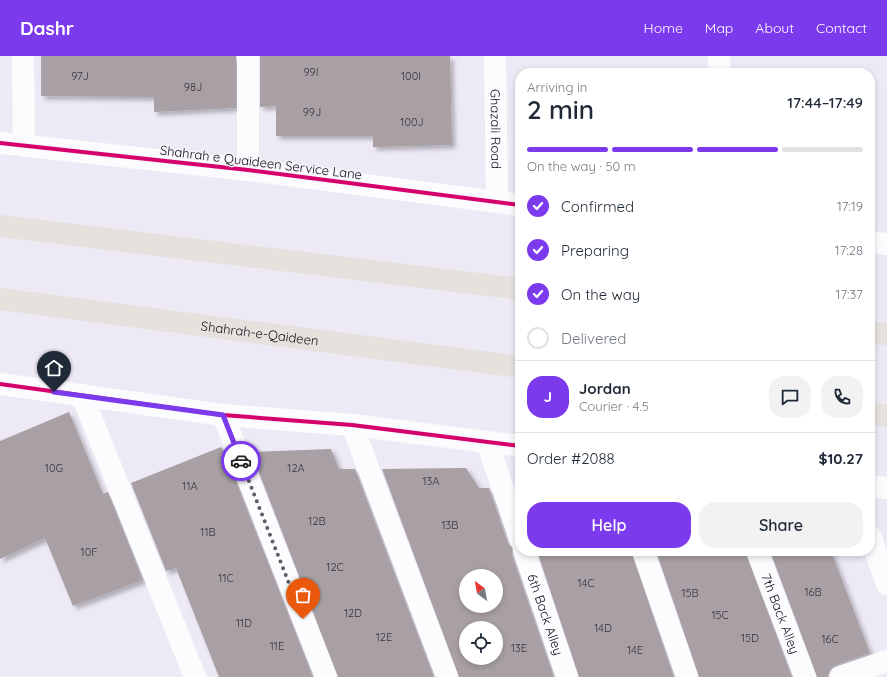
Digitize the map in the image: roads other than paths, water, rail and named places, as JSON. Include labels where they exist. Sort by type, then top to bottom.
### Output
[{"type":"main road","points":[[0,226],[515,288]]},
{"type":"main road","name":"Shahrah-e-Qaideen","points":[[0,299],[515,366]]},
{"type":"main road","points":[[875,333],[887,334]]},
{"type":"main road","points":[[875,414],[887,416]]},
{"type":"street","points":[[22,56],[24,146]]},
{"type":"street","points":[[248,56],[248,170]]},
{"type":"street","name":"Ghazali Road","points":[[495,56],[497,202]]},
{"type":"street","points":[[719,56],[720,68]]},
{"type":"street","name":"Shahrah e Quaideen Service Lane","points":[[0,143],[248,170],[515,204]]},
{"type":"street","points":[[875,243],[887,244]]},
{"type":"street","points":[[0,384],[223,415],[352,425],[515,445]]},
{"type":"street","points":[[82,395],[195,677]]},
{"type":"street","points":[[223,415],[326,677]]},
{"type":"street","points":[[352,425],[447,677]]},
{"type":"street","points":[[487,442],[515,524]]},
{"type":"street","points":[[875,487],[887,488]]},
{"type":"street","points":[[875,550],[887,584]]},
{"type":"street","name":"6th Back Alley","points":[[526,556],[567,677]]},
{"type":"street","points":[[645,556],[686,677]]},
{"type":"street","name":"7th Back Alley","points":[[759,556],[805,677]]},
{"type":"street","points":[[840,677],[887,661]]}]
